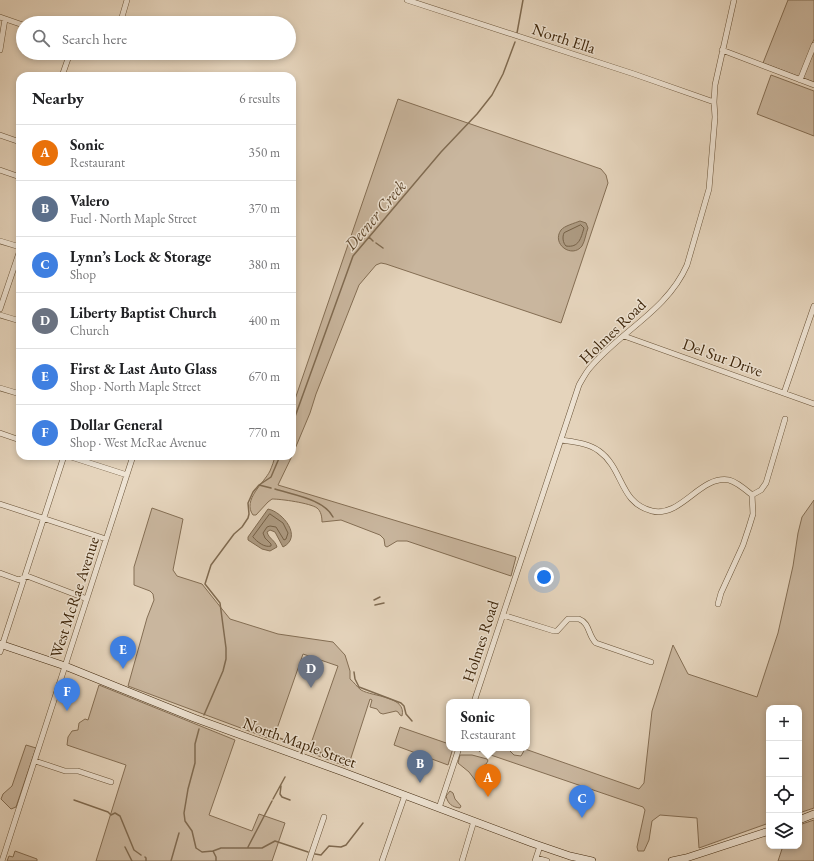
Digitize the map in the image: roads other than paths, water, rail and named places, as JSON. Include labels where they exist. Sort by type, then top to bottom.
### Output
[{"type":"main road","name":"North Maple Street","points":[[1,647],[65,666],[194,718],[540,846],[570,856],[592,861]]},
{"type":"main road","points":[[802,819],[814,814]]},
{"type":"main road","points":[[672,861],[686,858],[766,831]]},
{"type":"street","points":[[122,16],[127,0]]},
{"type":"street","name":"North Ella","points":[[407,0],[634,74],[714,102]]},
{"type":"street","name":"Holmes Road","points":[[475,699],[579,385],[588,370],[667,296],[687,265],[708,188],[716,117],[714,102],[715,85],[734,0]]},
{"type":"street","points":[[0,50],[3,18],[16,23]]},
{"type":"street","points":[[800,80],[814,46]]},
{"type":"street","points":[[722,50],[814,85]]},
{"type":"street","points":[[63,72],[68,60]]},
{"type":"street","points":[[0,135],[16,141]]},
{"type":"street","points":[[0,170],[16,176]]},
{"type":"street","points":[[0,241],[16,246]]},
{"type":"street","points":[[0,308],[16,262]]},
{"type":"street","points":[[784,393],[814,306]]},
{"type":"street","points":[[0,315],[16,320]]},
{"type":"street","name":"Del Sur Drive","points":[[624,336],[814,404]]},
{"type":"street","points":[[0,388],[16,393]]},
{"type":"street","points":[[752,495],[761,490],[766,483],[785,420]]},
{"type":"street","points":[[0,433],[16,439]]},
{"type":"street","points":[[561,440],[586,445],[600,452],[614,469],[630,499],[638,506],[654,512],[673,508],[707,485],[720,480],[733,482],[752,495]]},
{"type":"street","points":[[1,647],[63,460]]},
{"type":"street","points":[[80,460],[127,475]]},
{"type":"street","name":"West McRae Avenue","points":[[2,861],[132,460]]},
{"type":"street","points":[[718,604],[721,593],[743,545],[749,527],[753,514],[752,495]]},
{"type":"street","points":[[0,504],[106,539]]},
{"type":"street","points":[[0,573],[19,580],[27,576],[87,599]]},
{"type":"street","points":[[503,615],[554,631],[556,631],[568,619],[578,619],[586,624],[593,640],[596,643],[651,662]]},
{"type":"street","points":[[439,808],[458,751]]},
{"type":"street","points":[[35,761],[65,771],[78,771],[111,782]]},
{"type":"street","points":[[382,861],[405,795]]},
{"type":"street","points":[[309,861],[324,816]]},
{"type":"street","points":[[462,861],[474,821]]},
{"type":"street","points":[[540,846],[536,860],[547,861]]},
{"type":"water","points":[[580,221],[586,223],[588,228],[582,246],[578,250],[573,251],[564,248],[559,240],[561,230]]},
{"type":"water","points":[[268,509],[274,511],[285,520],[291,531],[289,543],[283,547],[275,532],[270,530],[267,532],[277,547],[270,551],[262,549],[248,540],[248,537]]},
{"type":"waterway","name":"Deener Creek","points":[[517,33],[523,0]]},
{"type":"waterway","name":"Deener Creek","points":[[296,414],[353,256],[441,152],[477,114],[492,95],[503,74],[515,42]]},
{"type":"waterway","name":"Deener Creek","points":[[369,237],[373,241]]},
{"type":"waterway","points":[[376,243],[383,248]]},
{"type":"waterway","name":"Deener Creek","points":[[204,715],[223,671],[226,659],[220,603],[205,584],[211,565],[248,518],[248,503],[253,492],[259,485],[271,477],[278,460]]},
{"type":"waterway","points":[[259,485],[271,488]]},
{"type":"waterway","points":[[275,489],[307,498],[323,506],[333,517]]},
{"type":"waterway","points":[[374,600],[380,597]]},
{"type":"waterway","points":[[375,605],[384,603]]},
{"type":"waterway","points":[[354,672],[355,679],[359,687],[401,703],[404,706],[406,714],[412,721]]},
{"type":"waterway","name":"Deener Creek","points":[[199,729],[195,744],[195,763],[188,789],[184,813],[185,821],[192,831],[196,848],[202,852],[213,851],[216,861]]},
{"type":"waterway","points":[[276,737],[297,744]]},
{"type":"waterway","points":[[308,748],[322,753]]},
{"type":"waterway","points":[[273,799],[285,777]]},
{"type":"waterway","points":[[281,786],[280,794],[282,797],[290,800]]},
{"type":"waterway","points":[[74,800],[108,812],[111,815],[115,813],[120,816],[134,850],[141,855]]},
{"type":"waterway","points":[[248,847],[272,801]]},
{"type":"waterway","points":[[315,854],[321,855],[329,846],[341,847],[346,845],[363,823]]},
{"type":"waterway","points":[[171,861],[179,833]]},
{"type":"waterway","points":[[213,851],[221,848],[262,848],[275,841],[308,852]]},
{"type":"waterway","points":[[125,847],[132,861]]},
{"type":"waterway","points":[[145,857],[146,861]]},
{"type":"place","name":"First & Last Auto Glass","points":[[123,669]]},
{"type":"place","name":"Liberty Baptist Church","points":[[311,688]]},
{"type":"place","name":"Dollar General","points":[[67,711]]},
{"type":"place","name":"Valero","points":[[420,783]]},
{"type":"place","name":"Sonic","points":[[488,797]]},
{"type":"place","name":"Lynn’s Lock & Storage","points":[[582,818]]}]
